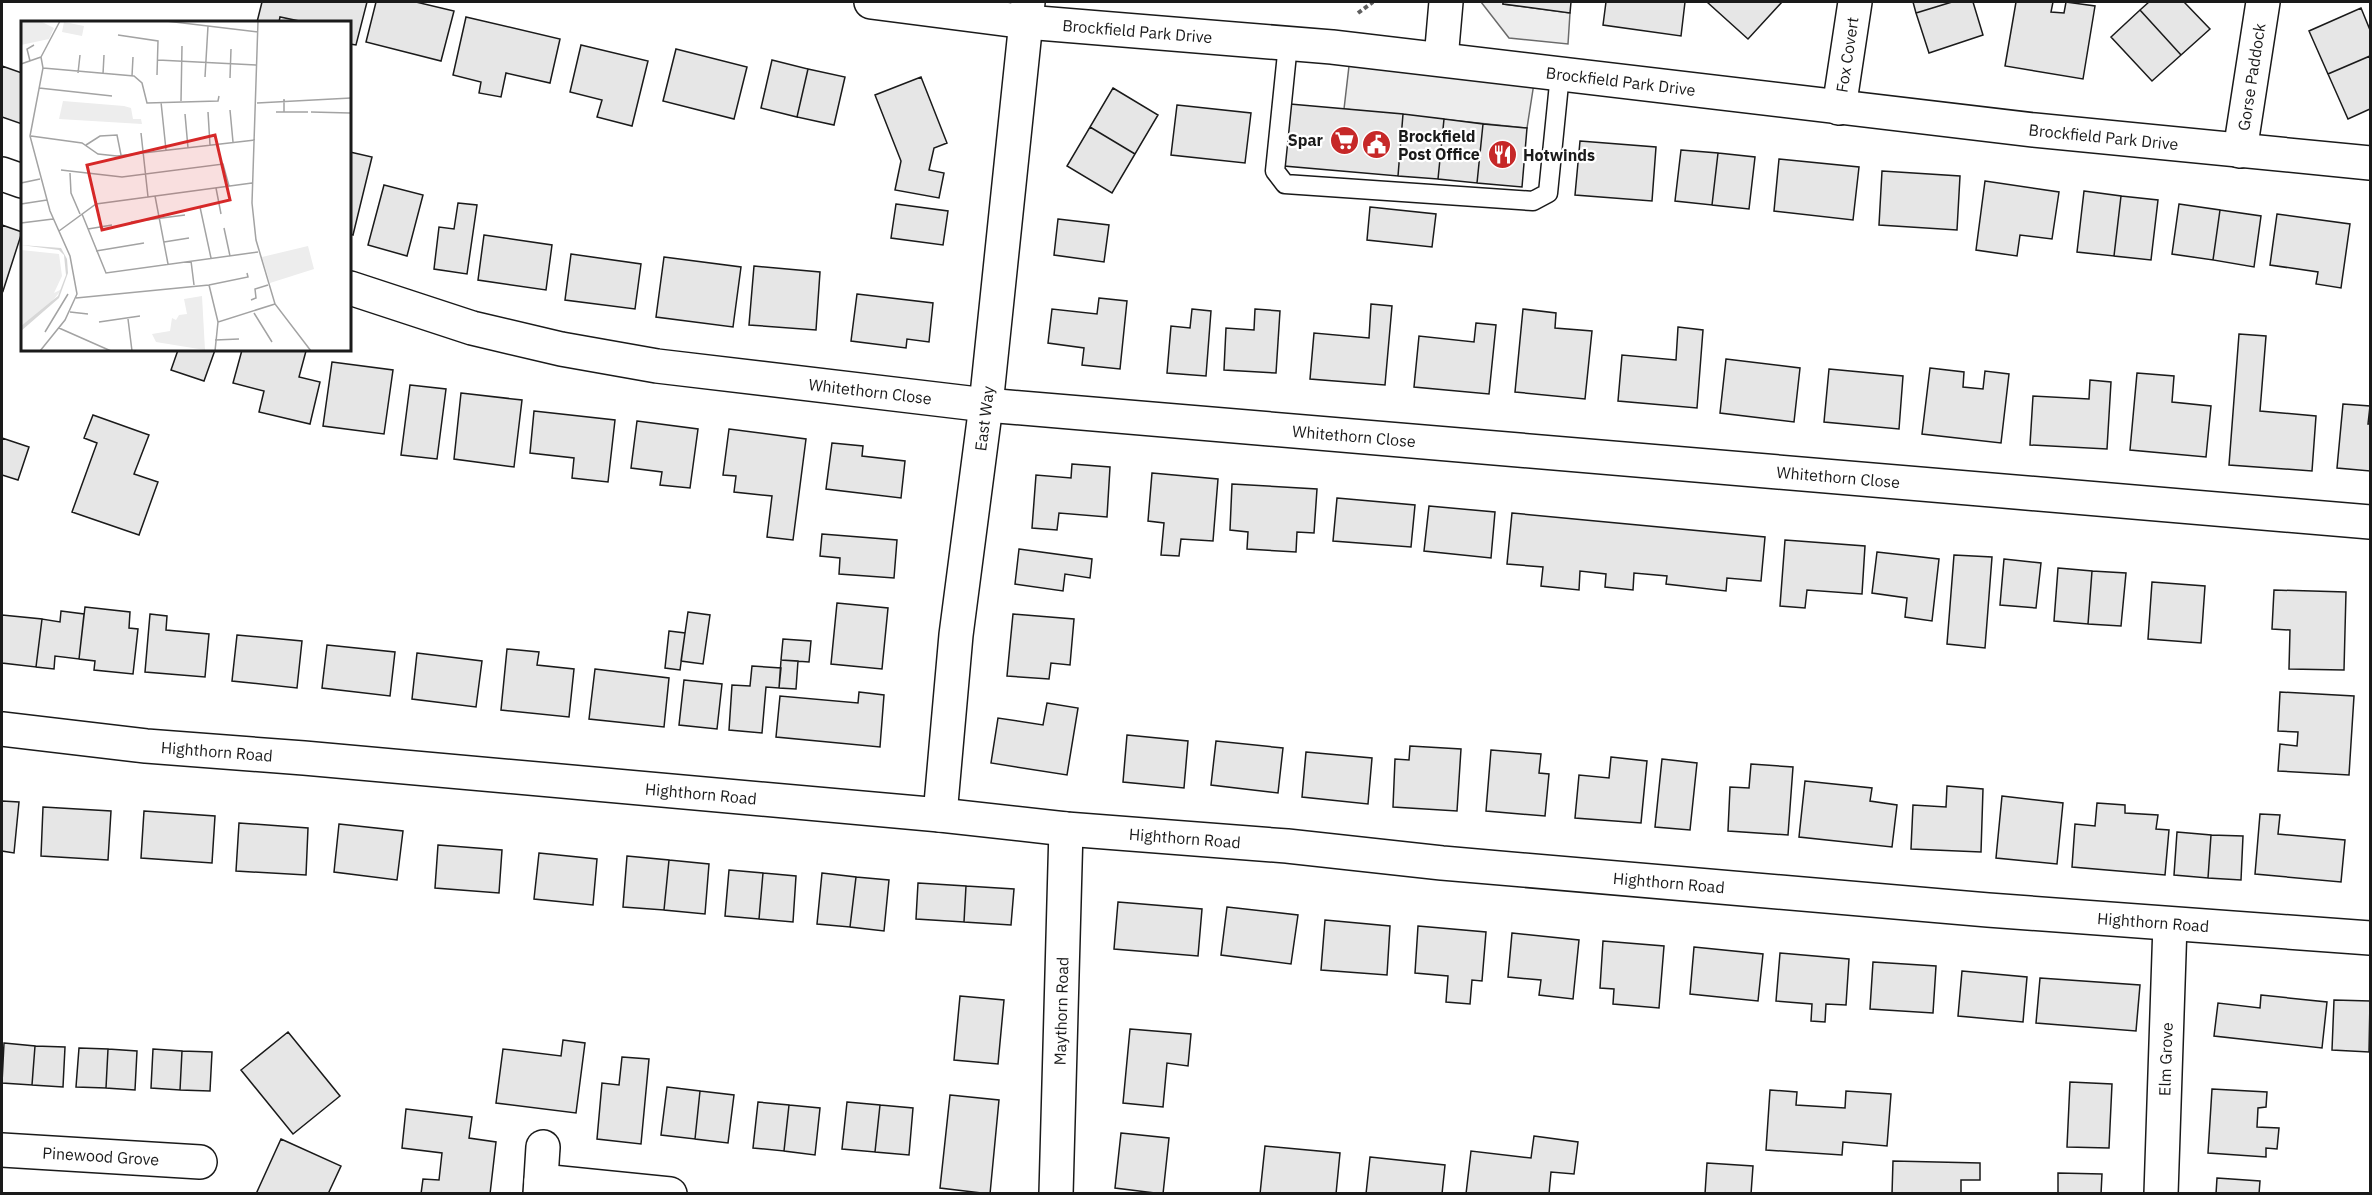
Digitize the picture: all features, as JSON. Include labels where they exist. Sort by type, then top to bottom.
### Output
[{"type":"street","name":"Brockfield Park Drive","points":[[871,2],[1027,12],[2014,128],[2370,163]]},
{"type":"street","points":[[1441,59],[1446,2]]},
{"type":"street","name":"Fox Covert","points":[[1839,108],[1855,2]]},
{"type":"street","name":"Gorse Paddock","points":[[2240,151],[2263,2]]},
{"type":"street","name":"East Way","points":[[940,815],[956,635],[986,405],[1027,12]]},
{"type":"street","points":[[2,174],[21,181]]},
{"type":"street","name":"Whitethorn Close","points":[[351,288],[472,328],[561,349],[657,366],[986,405],[2370,522]]},
{"type":"street","name":"Highthorn Road","points":[[2,729],[146,746],[282,756],[940,815],[1066,829],[1287,846],[1442,863],[2170,924],[2370,938]]},
{"type":"street","name":"Maythorn Road","points":[[1056,1194],[1066,829]]},
{"type":"street","name":"Elm Grove","points":[[2161,1194],[2170,924]]},
{"type":"street","points":[[543,1148],[541,1187],[670,1194]]},
{"type":"street","name":"Pinewood Grove","points":[[2,1150],[200,1162]]},
{"type":"lane","points":[[1288,44],[1275,171],[1285,184],[1533,201],[1548,193],[1560,74]]},
{"type":"shaded area","points":[[1481,2],[1503,2],[1503,4],[1570,13],[1568,44],[1509,38]]},
{"type":"shaded area","points":[[1349,66],[1534,83],[1527,128],[1344,109]]},
{"type":"building","points":[[262,2],[367,2],[356,45],[351,44],[351,21],[299,21],[280,17],[279,21],[257,21]]},
{"type":"building","points":[[376,2],[416,2],[454,11],[441,61],[366,42]]},
{"type":"building","points":[[1503,2],[1571,2],[1570,13],[1503,4]]},
{"type":"building","points":[[1606,2],[1685,2],[1681,36],[1603,25]]},
{"type":"building","points":[[1707,2],[1782,2],[1748,39]]},
{"type":"building","points":[[1913,2],[1952,2],[1916,13]]},
{"type":"building","points":[[1952,2],[1973,2],[1983,35],[1929,53],[1916,13]]},
{"type":"building","points":[[2016,2],[2053,2],[2051,12],[2064,13],[2066,2],[2095,6],[2083,79],[2005,66]]},
{"type":"building","points":[[2149,2],[2184,2],[2210,29],[2181,55],[2140,10]]},
{"type":"building","points":[[2361,8],[2370,30],[2370,56],[2328,74],[2309,31]]},
{"type":"building","points":[[2140,10],[2181,55],[2152,81],[2111,37]]},
{"type":"building","points":[[466,17],[560,39],[550,83],[506,73],[501,97],[479,93],[481,82],[453,75]]},
{"type":"building","points":[[581,45],[648,61],[632,126],[597,117],[602,100],[570,92]]},
{"type":"building","points":[[676,49],[747,67],[734,119],[663,101]]},
{"type":"building","points":[[2370,56],[2370,109],[2348,119],[2328,74]]},
{"type":"building","points":[[772,60],[808,69],[797,117],[761,108]]},
{"type":"building","points":[[2,66],[21,73],[21,124],[2,117]]},
{"type":"building","points":[[808,69],[845,77],[834,125],[797,117]]},
{"type":"building","points":[[921,77],[947,143],[934,148],[929,170],[944,173],[939,198],[895,190],[901,161],[875,95]]},
{"type":"building","points":[[1113,88],[1158,115],[1135,154],[1090,127]]},
{"type":"building","name":"Spar","points":[[1290,104],[1403,114],[1398,176],[1284,166]]},
{"type":"building","points":[[1177,105],[1251,113],[1245,163],[1171,155]]},
{"type":"building","points":[[1403,114],[1444,119],[1438,179],[1398,176]]},
{"type":"building","points":[[1444,119],[1483,124],[1477,183],[1438,179]]},
{"type":"building","name":"Hotwinds","points":[[1483,124],[1527,128],[1522,187],[1477,183]]},
{"type":"building","points":[[1090,127],[1135,154],[1112,193],[1067,166]]},
{"type":"building","points":[[1580,141],[1656,147],[1652,201],[1575,195]]},
{"type":"building","points":[[1681,150],[1718,153],[1712,205],[1675,201]]},
{"type":"building","points":[[351,152],[372,157],[353,235],[351,234]]},
{"type":"building","points":[[1718,153],[1755,157],[1749,209],[1712,205]]},
{"type":"building","points":[[1779,159],[1859,167],[1853,220],[1774,211]]},
{"type":"building","points":[[1882,171],[1960,176],[1957,230],[1879,225]]},
{"type":"building","points":[[1985,181],[2059,192],[2052,239],[2020,235],[2017,256],[1976,250]]},
{"type":"building","points":[[384,185],[423,195],[407,256],[368,245]]},
{"type":"building","points":[[2084,191],[2121,196],[2114,256],[2077,252]]},
{"type":"building","points":[[2121,196],[2158,200],[2151,260],[2114,256]]},
{"type":"building","points":[[458,203],[477,205],[467,274],[434,269],[439,227],[454,229]]},
{"type":"building","points":[[896,204],[948,211],[943,245],[891,238]]},
{"type":"building","points":[[2179,204],[2220,210],[2213,260],[2172,254]]},
{"type":"building","points":[[1370,207],[1436,214],[1432,247],[1367,240]]},
{"type":"building","points":[[2220,210],[2261,216],[2254,267],[2213,260]]},
{"type":"building","points":[[2277,214],[2350,224],[2341,288],[2316,284],[2318,272],[2270,265]]},
{"type":"building","points":[[1058,219],[1109,225],[1104,262],[1054,255]]},
{"type":"building","points":[[2,225],[21,232],[21,235],[2,290]]},
{"type":"building","points":[[484,235],[552,245],[546,290],[478,280]]},
{"type":"building","points":[[571,254],[641,264],[635,309],[565,300]]},
{"type":"building","points":[[664,257],[741,267],[733,327],[656,317]]},
{"type":"building","points":[[754,266],[820,272],[816,330],[749,325]]},
{"type":"building","points":[[857,294],[933,303],[929,342],[907,339],[906,348],[851,341]]},
{"type":"building","points":[[1099,298],[1127,301],[1120,369],[1082,365],[1084,348],[1048,343],[1052,309],[1097,314]]},
{"type":"building","points":[[1371,304],[1392,306],[1385,385],[1310,379],[1314,333],[1369,338]]},
{"type":"building","points":[[1192,309],[1211,311],[1206,376],[1167,373],[1171,326],[1190,328]]},
{"type":"building","points":[[1255,309],[1280,311],[1276,373],[1224,370],[1226,328],[1254,330]]},
{"type":"building","points":[[1523,309],[1556,313],[1555,328],[1592,331],[1585,399],[1515,392]]},
{"type":"building","points":[[1476,323],[1496,325],[1489,394],[1414,387],[1419,336],[1474,342]]},
{"type":"building","points":[[1678,327],[1703,330],[1697,408],[1618,401],[1622,355],[1676,360]]},
{"type":"building","points":[[2239,334],[2266,336],[2260,411],[2316,416],[2312,471],[2229,465]]},
{"type":"building","points":[[178,351],[215,351],[204,381],[171,370]]},
{"type":"building","points":[[242,351],[306,351],[299,377],[320,382],[310,424],[259,412],[264,391],[233,383]]},
{"type":"building","points":[[1726,359],[1800,368],[1794,422],[1720,413]]},
{"type":"building","points":[[332,362],[393,370],[384,434],[323,426]]},
{"type":"building","points":[[1930,368],[1964,372],[1963,387],[1983,389],[1985,371],[2009,374],[2001,443],[1922,434]]},
{"type":"building","points":[[1829,369],[1903,376],[1899,429],[1824,422]]},
{"type":"building","points":[[2137,373],[2174,376],[2172,402],[2211,406],[2206,457],[2130,450]]},
{"type":"building","points":[[2090,380],[2111,382],[2107,449],[2030,445],[2033,396],[2089,399]]},
{"type":"building","points":[[410,385],[446,389],[437,459],[401,455]]},
{"type":"building","points":[[461,393],[522,400],[514,467],[454,459]]},
{"type":"building","points":[[2343,404],[2370,406],[2368,424],[2370,424],[2370,471],[2337,468]]},
{"type":"building","points":[[534,411],[615,420],[608,482],[572,478],[574,458],[530,453]]},
{"type":"building","points":[[93,415],[149,435],[134,474],[158,482],[139,535],[72,512],[97,443],[84,438]]},
{"type":"building","points":[[637,421],[698,429],[690,488],[660,485],[662,472],[631,468]]},
{"type":"building","points":[[729,429],[806,439],[793,540],[767,537],[772,496],[734,492],[736,476],[723,475]]},
{"type":"building","points":[[2,438],[29,447],[18,480],[2,475]]},
{"type":"building","points":[[832,443],[863,446],[862,456],[905,461],[901,498],[826,489]]},
{"type":"building","points":[[1072,464],[1110,467],[1107,517],[1059,513],[1057,530],[1032,528],[1036,475],[1071,478]]},
{"type":"building","points":[[1152,473],[1218,479],[1213,541],[1181,539],[1179,556],[1161,555],[1164,523],[1148,521]]},
{"type":"building","points":[[1232,484],[1317,489],[1314,533],[1297,532],[1296,552],[1247,549],[1248,532],[1230,530]]},
{"type":"building","points":[[1337,498],[1415,505],[1411,547],[1333,541]]},
{"type":"building","points":[[1429,506],[1495,512],[1491,558],[1424,551]]},
{"type":"building","points":[[1512,513],[1765,537],[1761,581],[1727,578],[1726,591],[1666,584],[1667,576],[1634,573],[1633,590],[1605,587],[1606,574],[1580,571],[1579,590],[1541,586],[1543,567],[1507,564]]},
{"type":"building","points":[[822,534],[897,540],[894,578],[839,574],[840,558],[820,556]]},
{"type":"building","points":[[1785,540],[1865,546],[1862,594],[1807,590],[1805,608],[1780,606]]},
{"type":"building","points":[[1019,549],[1092,559],[1090,578],[1065,574],[1063,591],[1015,584]]},
{"type":"building","points":[[1877,552],[1939,559],[1932,621],[1905,617],[1907,598],[1872,593]]},
{"type":"building","points":[[1954,555],[1992,557],[1985,648],[1947,644]]},
{"type":"building","points":[[2004,559],[2041,563],[2036,608],[2000,605]]},
{"type":"building","points":[[2058,568],[2092,571],[2088,624],[2054,621]]},
{"type":"building","points":[[2092,571],[2126,573],[2121,626],[2088,624]]},
{"type":"building","points":[[2152,582],[2205,586],[2201,643],[2148,639]]},
{"type":"building","points":[[2274,590],[2346,592],[2344,670],[2289,669],[2290,630],[2272,629]]},
{"type":"building","points":[[837,603],[888,608],[882,669],[831,664]]},
{"type":"building","points":[[85,607],[130,612],[129,628],[138,629],[133,674],[94,670],[95,661],[79,659]]},
{"type":"building","points":[[61,611],[84,614],[79,659],[55,656],[54,669],[36,667],[42,619],[60,622]]},
{"type":"building","points":[[688,612],[710,615],[703,664],[681,661]]},
{"type":"building","points":[[150,614],[167,616],[166,630],[209,634],[205,677],[145,672]]},
{"type":"building","points":[[1013,614],[1074,619],[1070,665],[1051,663],[1049,679],[1007,676]]},
{"type":"building","points":[[2,615],[42,619],[36,667],[2,663]]},
{"type":"building","points":[[669,631],[685,633],[680,670],[665,668]]},
{"type":"building","points":[[237,635],[302,641],[297,688],[232,681]]},
{"type":"building","points":[[783,639],[811,641],[809,662],[781,660]]},
{"type":"building","points":[[327,645],[395,652],[390,696],[322,688]]},
{"type":"building","points":[[507,649],[539,652],[537,665],[574,669],[569,717],[501,710]]},
{"type":"building","points":[[417,653],[482,661],[476,707],[412,699]]},
{"type":"building","points":[[781,660],[798,661],[796,689],[779,688]]},
{"type":"building","points":[[752,666],[781,668],[779,688],[766,687],[762,733],[729,730],[732,685],[750,686]]},
{"type":"building","points":[[595,669],[669,678],[664,727],[589,719]]},
{"type":"building","points":[[684,680],[722,684],[717,729],[679,725]]},
{"type":"building","points":[[859,692],[884,695],[880,747],[776,737],[780,696],[858,703]]},
{"type":"building","points":[[2280,692],[2354,696],[2349,775],[2278,771],[2280,744],[2297,746],[2298,732],[2278,731]]},
{"type":"building","points":[[1047,703],[1078,708],[1067,775],[991,763],[998,718],[1043,725]]},
{"type":"building","points":[[1127,735],[1188,741],[1184,788],[1123,782]]},
{"type":"building","points":[[1216,741],[1283,748],[1278,793],[1211,785]]},
{"type":"building","points":[[1410,746],[1461,749],[1457,811],[1393,807],[1395,759],[1409,760]]},
{"type":"building","points":[[1491,750],[1541,754],[1539,773],[1549,774],[1545,816],[1486,811]]},
{"type":"building","points":[[1306,752],[1372,758],[1368,804],[1302,797]]},
{"type":"building","points":[[1611,757],[1647,761],[1641,823],[1575,818],[1579,775],[1609,778]]},
{"type":"building","points":[[1662,759],[1697,763],[1690,830],[1655,827]]},
{"type":"building","points":[[1751,764],[1793,767],[1788,835],[1728,831],[1730,787],[1749,788]]},
{"type":"building","points":[[1805,781],[1872,788],[1870,801],[1897,805],[1892,847],[1799,837]]},
{"type":"building","points":[[1947,786],[1983,789],[1981,852],[1911,849],[1913,805],[1946,807]]},
{"type":"building","points":[[2002,796],[2063,803],[2057,864],[1996,858]]},
{"type":"building","points":[[2,801],[19,802],[14,853],[2,851]]},
{"type":"building","points":[[2097,803],[2125,805],[2125,813],[2158,815],[2156,829],[2169,830],[2165,875],[2072,867],[2075,824],[2095,826]]},
{"type":"building","points":[[43,807],[111,811],[108,860],[41,856]]},
{"type":"building","points":[[144,811],[215,816],[212,863],[141,858]]},
{"type":"building","points":[[2260,814],[2280,815],[2278,834],[2345,840],[2341,882],[2255,874]]},
{"type":"building","points":[[239,823],[308,828],[306,875],[236,871]]},
{"type":"building","points":[[339,824],[403,831],[397,880],[334,872]]},
{"type":"building","points":[[2177,832],[2211,835],[2208,878],[2174,875]]},
{"type":"building","points":[[2211,835],[2243,836],[2241,880],[2208,878]]},
{"type":"building","points":[[438,845],[502,850],[499,893],[435,888]]},
{"type":"building","points":[[539,853],[597,859],[593,905],[534,899]]},
{"type":"building","points":[[627,856],[669,860],[664,910],[623,907]]},
{"type":"building","points":[[669,860],[709,864],[705,914],[664,910]]},
{"type":"building","points":[[729,870],[763,873],[759,919],[725,916]]},
{"type":"building","points":[[763,873],[796,876],[793,922],[759,919]]},
{"type":"building","points":[[822,873],[856,877],[850,927],[817,924]]},
{"type":"building","points":[[856,877],[889,880],[884,931],[850,927]]},
{"type":"building","points":[[918,883],[966,886],[964,922],[916,919]]},
{"type":"building","points":[[966,886],[1014,889],[1011,925],[964,922]]},
{"type":"building","points":[[1118,902],[1202,909],[1198,956],[1114,949]]},
{"type":"building","points":[[1227,907],[1298,915],[1291,964],[1221,955]]},
{"type":"building","points":[[1325,920],[1390,926],[1387,975],[1321,970]]},
{"type":"building","points":[[1418,926],[1486,932],[1482,981],[1472,980],[1470,1004],[1446,1002],[1448,976],[1415,973]]},
{"type":"building","points":[[1512,933],[1579,940],[1573,999],[1539,995],[1541,980],[1508,977]]},
{"type":"building","points":[[1603,941],[1664,946],[1659,1008],[1613,1004],[1614,989],[1600,988]]},
{"type":"building","points":[[1694,947],[1763,954],[1758,1001],[1690,994]]},
{"type":"building","points":[[1780,953],[1849,959],[1846,1005],[1826,1004],[1825,1022],[1811,1021],[1812,1004],[1776,1001]]},
{"type":"building","points":[[1873,962],[1936,966],[1933,1013],[1870,1009]]},
{"type":"building","points":[[1962,971],[2027,977],[2023,1022],[1958,1016]]},
{"type":"building","points":[[2040,978],[2140,985],[2136,1031],[2036,1023]]},
{"type":"building","points":[[2261,995],[2327,1002],[2322,1048],[2214,1036],[2218,1003],[2260,1008]]},
{"type":"building","points":[[960,996],[1004,1000],[998,1064],[954,1060]]},
{"type":"building","points":[[2334,1000],[2370,1001],[2369,1052],[2332,1050]]},
{"type":"building","points":[[1130,1029],[1191,1034],[1188,1066],[1167,1063],[1163,1107],[1123,1103]]},
{"type":"building","points":[[288,1032],[340,1096],[293,1134],[241,1070]]},
{"type":"building","points":[[563,1040],[585,1043],[576,1113],[496,1103],[503,1049],[561,1056]]},
{"type":"building","points":[[4,1043],[35,1046],[32,1085],[2,1083]]},
{"type":"building","points":[[35,1046],[65,1047],[63,1087],[32,1085]]},
{"type":"building","points":[[79,1048],[108,1049],[106,1088],[76,1087]]},
{"type":"building","points":[[108,1049],[137,1051],[135,1090],[106,1088]]},
{"type":"building","points":[[153,1049],[182,1051],[180,1090],[151,1088]]},
{"type":"building","points":[[182,1051],[212,1052],[210,1091],[180,1090]]},
{"type":"building","points":[[622,1057],[649,1059],[641,1144],[597,1139],[602,1083],[619,1085]]},
{"type":"building","points":[[2070,1082],[2112,1084],[2109,1148],[2067,1147]]},
{"type":"building","points":[[667,1087],[700,1091],[695,1139],[661,1135]]},
{"type":"building","points":[[2212,1089],[2267,1092],[2266,1107],[2258,1108],[2257,1127],[2279,1128],[2277,1149],[2266,1148],[2266,1157],[2208,1153]]},
{"type":"building","points":[[1770,1090],[1797,1092],[1796,1105],[1845,1108],[1846,1091],[1891,1094],[1887,1146],[1843,1142],[1842,1155],[1766,1150]]},
{"type":"building","points":[[700,1091],[734,1095],[728,1143],[695,1139]]},
{"type":"building","points":[[950,1095],[999,1100],[990,1194],[940,1188]]},
{"type":"building","points":[[758,1102],[789,1105],[784,1151],[753,1148]]},
{"type":"building","points":[[847,1102],[880,1105],[875,1152],[842,1149]]},
{"type":"building","points":[[789,1105],[820,1108],[815,1155],[784,1151]]},
{"type":"building","points":[[880,1105],[913,1108],[909,1155],[875,1152]]},
{"type":"building","points":[[406,1109],[472,1117],[469,1138],[496,1142],[490,1194],[421,1194],[423,1179],[439,1180],[442,1153],[402,1148]]},
{"type":"building","points":[[1121,1133],[1169,1138],[1163,1194],[1115,1188]]},
{"type":"building","points":[[1534,1136],[1578,1142],[1574,1174],[1551,1172],[1549,1194],[1466,1194],[1471,1151],[1531,1158]]},
{"type":"building","points":[[281,1139],[341,1166],[328,1194],[256,1194]]},
{"type":"building","points":[[1265,1146],[1340,1153],[1336,1194],[1260,1194]]},
{"type":"building","points":[[1370,1157],[1445,1165],[1442,1194],[1366,1194]]},
{"type":"building","points":[[1893,1161],[1980,1163],[1980,1180],[1961,1180],[1961,1194],[1892,1194]]},
{"type":"building","points":[[1707,1163],[1753,1166],[1751,1194],[1705,1194]]},
{"type":"building","points":[[2058,1173],[2102,1174],[2101,1194],[2058,1194]]},
{"type":"building","points":[[2217,1178],[2260,1181],[2259,1194],[2216,1194]]},
{"type":"place","name":"Spar","points":[[1344,140]]},
{"type":"place","name":"Brockfield Post Office","points":[[1377,145]]},
{"type":"place","name":"Hotwinds","points":[[1502,155]]}]
